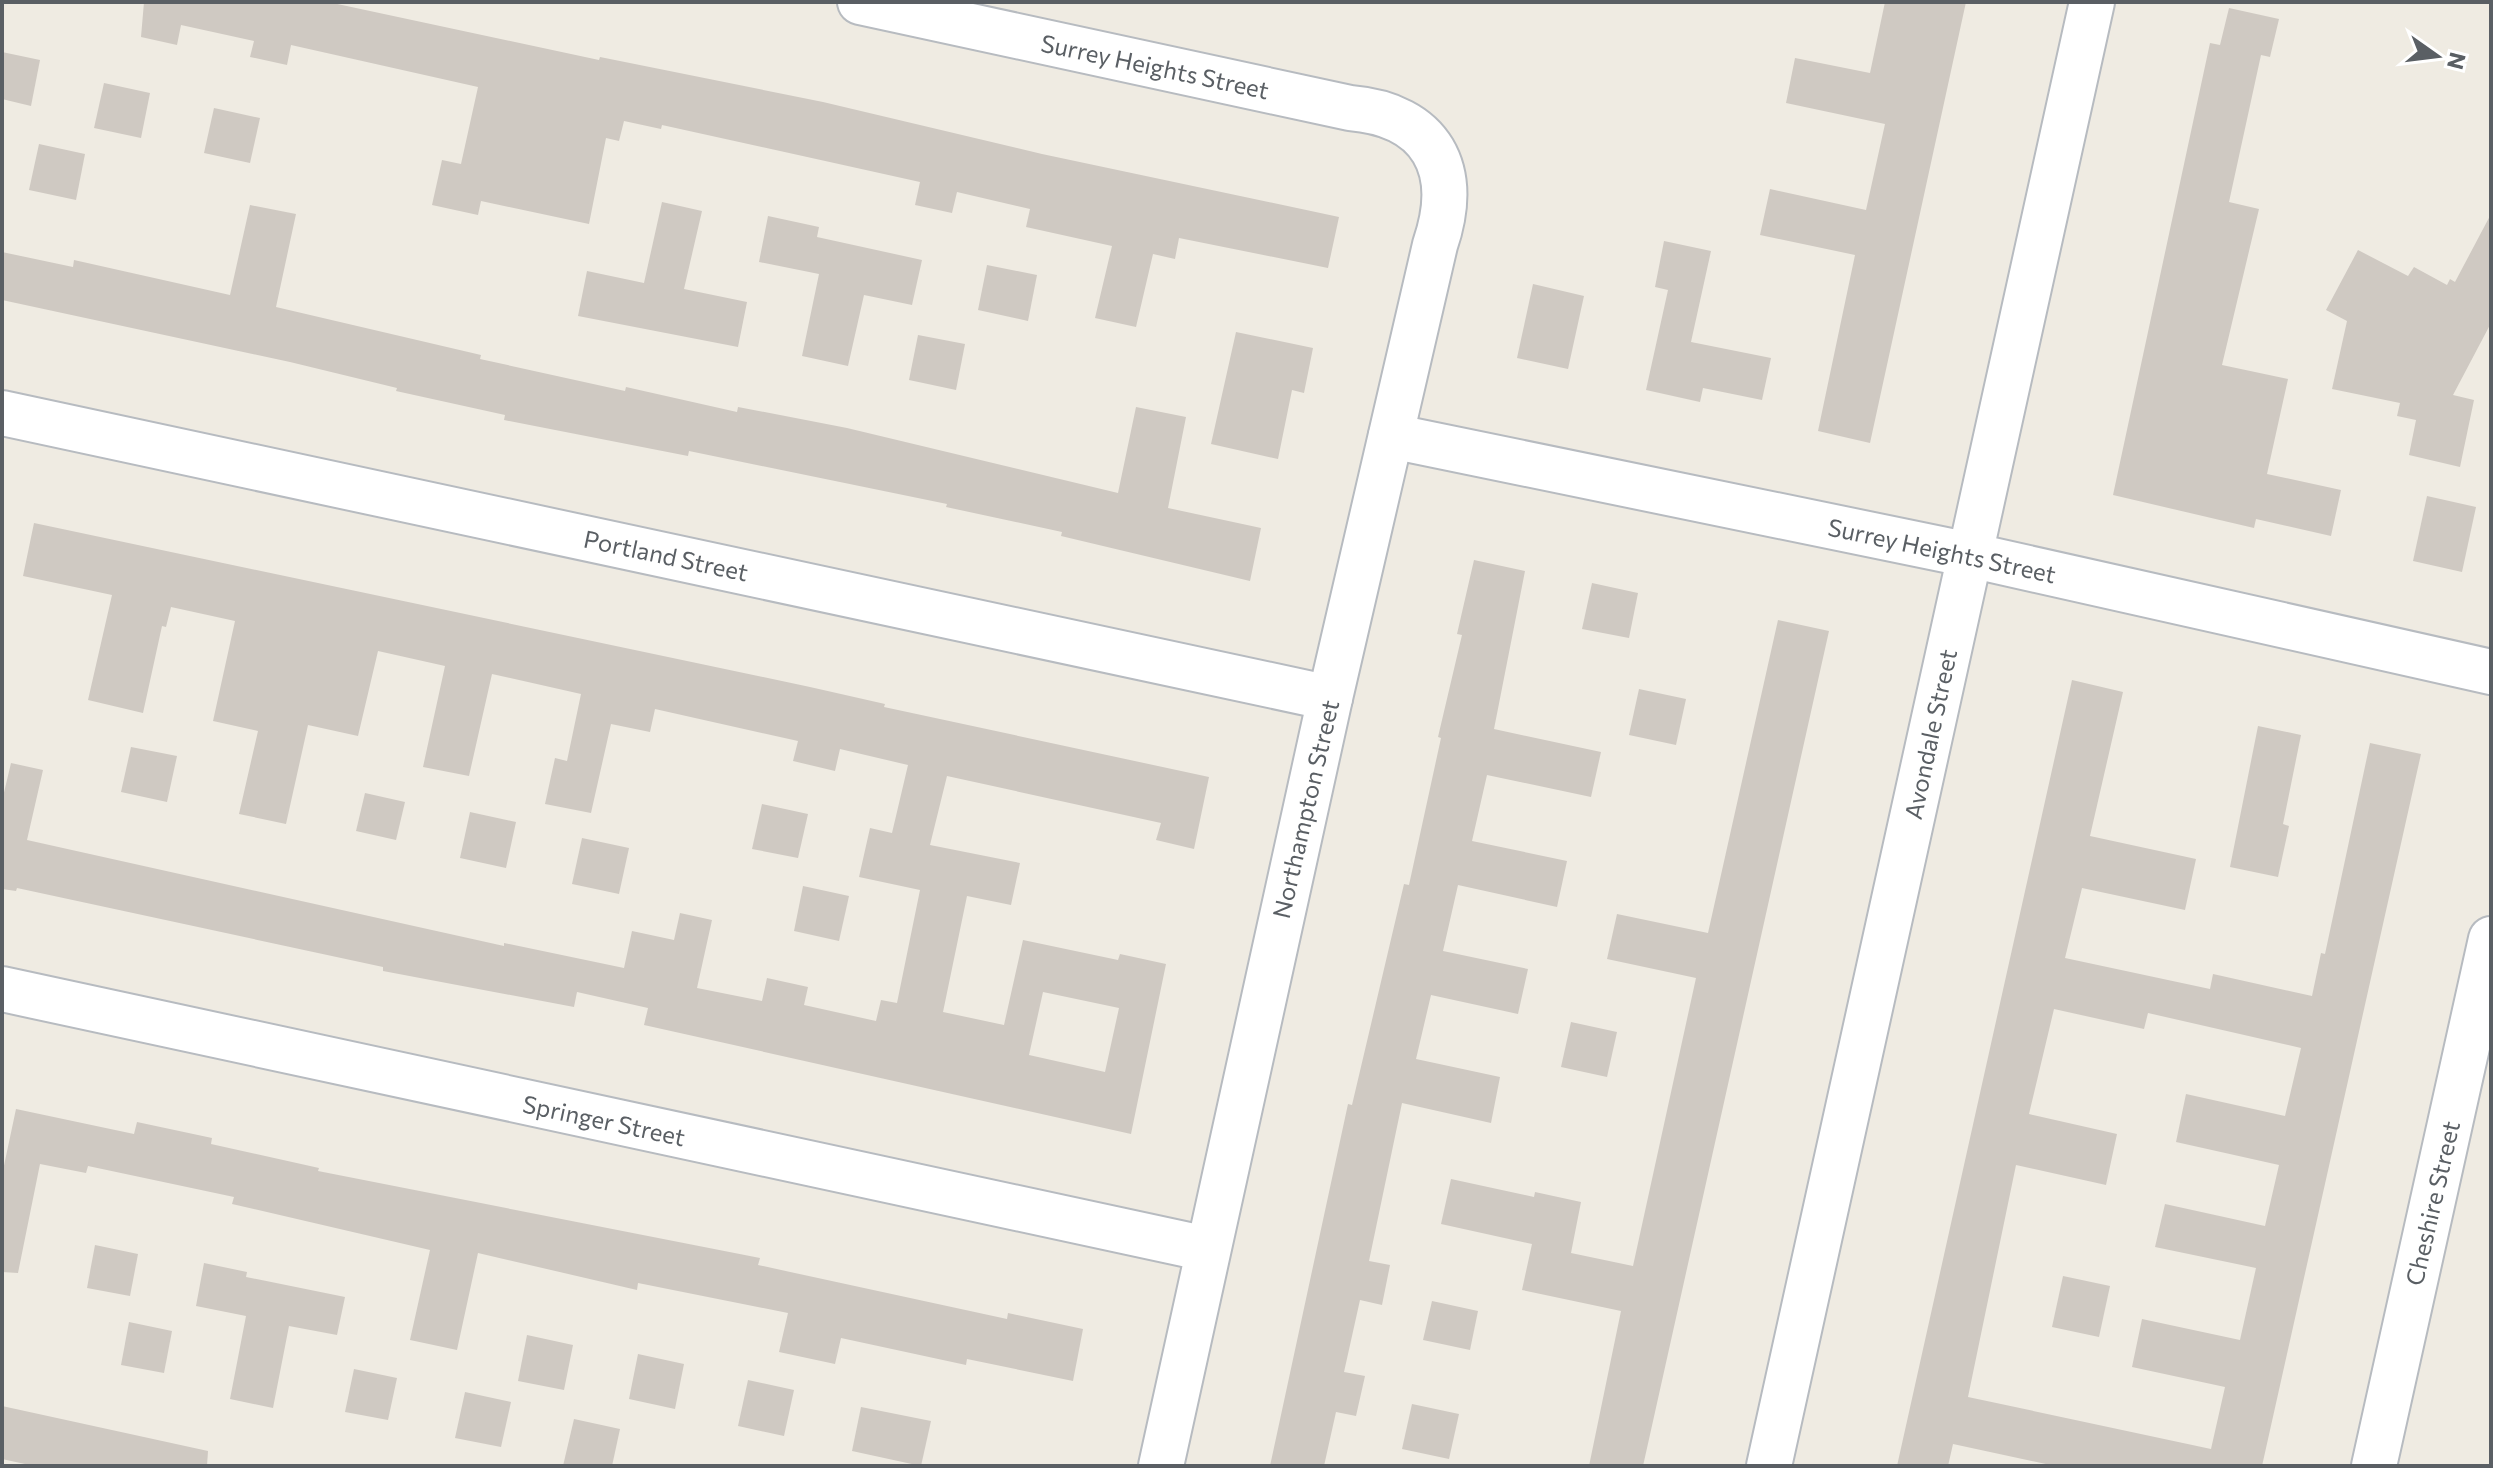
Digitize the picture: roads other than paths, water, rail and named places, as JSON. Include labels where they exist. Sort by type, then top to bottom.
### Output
[{"type":"street","name":"Surrey Heights Street","points":[[860,2],[1350,108],[1377,110],[1413,128],[1435,154]]},
{"type":"street","name":"Avondale Street","points":[[1769,1466],[2092,2]]},
{"type":"street","name":"Northampton Street","points":[[1161,1466],[1330,698],[1435,245],[1446,212],[1445,178],[1435,154]]},
{"type":"street","name":"Portland Street","points":[[2,413],[1330,698]]},
{"type":"street","name":"Surrey Heights Street","points":[[1391,436],[1970,555],[2491,672]]},
{"type":"street","name":"Cheshire Street","points":[[2374,1466],[2491,939]]},
{"type":"street","name":"Springer Street","points":[[2,989],[1207,1249]]}]
